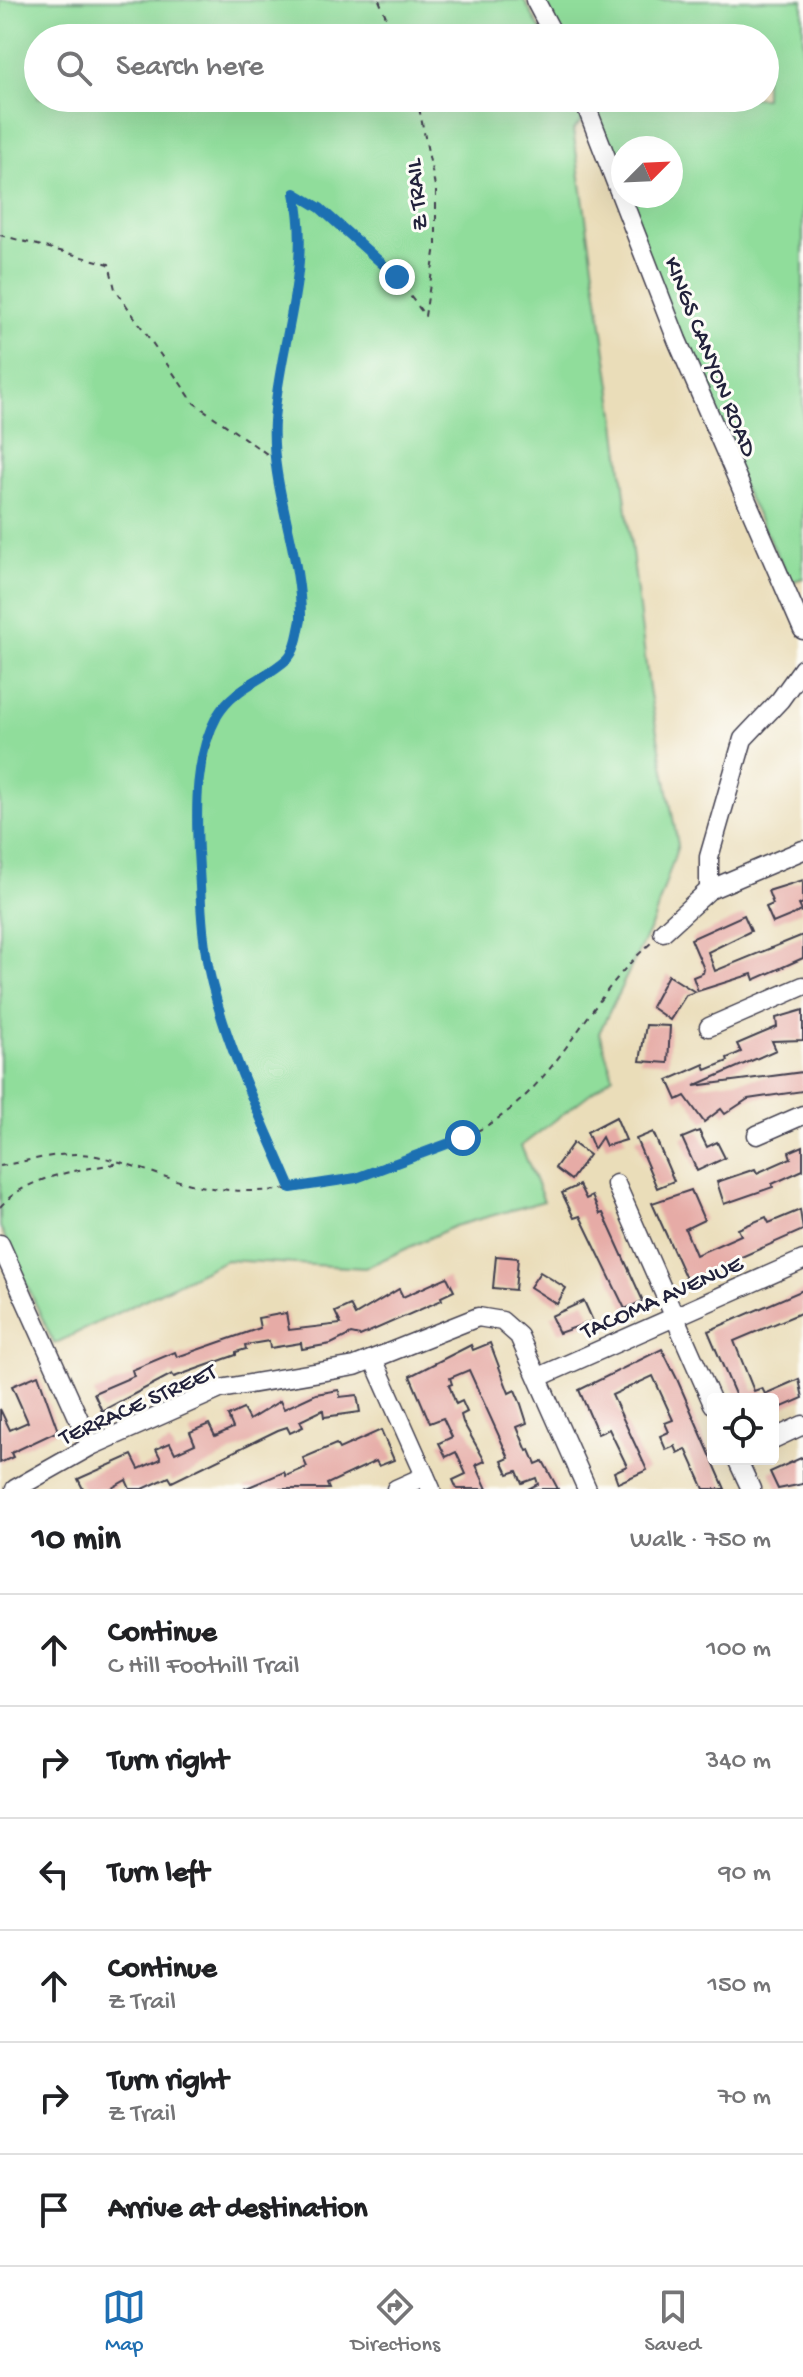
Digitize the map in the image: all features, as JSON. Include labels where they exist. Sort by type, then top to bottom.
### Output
[{"type":"street","points":[[535,0],[548,24]]},
{"type":"street","name":"KINGS CANYON ROAD","points":[[588,112],[677,340],[795,593],[803,630]]},
{"type":"street","points":[[709,890],[709,857],[743,739],[780,700],[803,668]]},
{"type":"street","points":[[663,932],[709,890],[803,850]]},
{"type":"street","points":[[709,1027],[803,986]]},
{"type":"street","points":[[757,1135],[803,1115]]},
{"type":"street","points":[[616,1184],[708,1393]]},
{"type":"street","points":[[0,1244],[91,1446]]},
{"type":"street","name":"TACOMA AVENUE","points":[[539,1377],[803,1260]]},
{"type":"street","name":"TERRACE STREET","points":[[15,1489],[91,1446],[220,1389],[374,1361],[478,1317],[491,1317],[512,1327],[539,1377]]},
{"type":"street","points":[[374,1361],[428,1482],[396,1489]]},
{"type":"street","points":[[539,1377],[587,1489]]},
{"type":"street","points":[[779,1436],[803,1425]]},
{"type":"street","points":[[740,1465],[751,1489]]},
{"type":"path","points":[[379,0],[389,24]]},
{"type":"path","name":"Z TRAIL","points":[[278,462],[274,423],[288,327],[301,276],[297,243],[301,221],[295,193],[320,208],[397,277],[425,316],[436,246],[436,191],[420,112]]},
{"type":"path","points":[[0,235],[109,264],[115,289],[194,403],[278,462],[302,601],[298,633],[287,658],[242,686],[217,716],[195,801],[203,935],[212,983],[239,1071],[291,1188]]},
{"type":"path","points":[[0,1166],[87,1154],[201,1186],[291,1188],[327,1184],[394,1166],[491,1124],[539,1080],[607,986],[663,932]]},
{"type":"path","points":[[0,1207],[25,1187],[73,1171],[121,1163]]},
{"type":"green space","points":[[0,0],[524,0],[537,24],[24,24],[24,112],[580,112],[583,120],[573,130],[614,406],[649,689],[678,845],[653,922],[599,1033],[613,1076],[521,1146],[544,1201],[455,1226],[365,1268],[226,1260],[54,1344],[0,1227]]},
{"type":"green space","points":[[537,0],[803,0],[803,578],[791,582],[720,442],[627,208],[683,208],[683,136],[611,136],[611,168],[589,112],[779,112],[779,24],[548,24]]},
{"type":"building","points":[[803,880],[803,903],[799,905],[802,911],[773,923],[766,907],[773,904],[768,891]]},
{"type":"building","points":[[744,915],[751,931],[708,952],[715,971],[803,935],[803,958],[754,980],[752,974],[698,991],[693,977],[703,973],[704,969],[691,939]]},
{"type":"building","points":[[668,975],[695,992],[686,995],[670,1020],[651,1007]]},
{"type":"building","points":[[803,1010],[803,1040],[772,1041],[776,1050],[694,1086],[803,1072],[803,1091],[748,1099],[725,1114],[721,1109],[704,1122],[685,1096],[677,1100],[668,1080],[704,1064],[706,1070],[728,1061],[727,1058],[741,1052],[737,1044],[777,1027],[776,1018]]},
{"type":"building","points":[[646,1025],[670,1026],[668,1063],[640,1061]]},
{"type":"building","points":[[616,1117],[626,1140],[606,1146],[602,1137],[594,1149],[587,1132]]},
{"type":"building","points":[[699,1131],[707,1147],[717,1142],[725,1158],[697,1171],[682,1138]]},
{"type":"building","points":[[653,1132],[674,1181],[657,1188],[636,1139]]},
{"type":"building","points":[[573,1143],[589,1155],[571,1180],[555,1168]]},
{"type":"building","points":[[803,1146],[803,1170],[772,1184],[773,1187],[724,1204],[717,1182],[755,1169],[757,1173],[791,1158],[789,1152]]},
{"type":"building","points":[[579,1185],[586,1199],[592,1196],[600,1214],[603,1213],[643,1301],[625,1309],[580,1216],[574,1218],[562,1193]]},
{"type":"building","points":[[691,1190],[704,1220],[685,1229],[696,1255],[741,1235],[738,1229],[766,1217],[769,1223],[800,1210],[803,1230],[687,1281],[652,1203]]},
{"type":"building","points":[[496,1256],[518,1258],[515,1290],[493,1288]]},
{"type":"building","points":[[540,1272],[566,1288],[557,1304],[530,1287]]},
{"type":"building","points":[[447,1277],[454,1291],[441,1297],[442,1300],[360,1336],[351,1334],[331,1344],[302,1349],[301,1343],[270,1348],[269,1341],[245,1345],[246,1349],[236,1352],[236,1355],[174,1377],[172,1374],[102,1411],[94,1393],[134,1376],[132,1370],[175,1352],[177,1357],[260,1328],[258,1318],[286,1313],[289,1330],[341,1324],[335,1312],[350,1305],[355,1315],[399,1289],[403,1297]]},
{"type":"building","points":[[803,1290],[803,1312],[734,1341],[754,1391],[762,1388],[764,1393],[734,1393],[708,1331]]},
{"type":"building","points":[[584,1301],[593,1321],[559,1333],[551,1316]]},
{"type":"building","points":[[490,1343],[509,1393],[515,1390],[521,1404],[527,1423],[517,1427],[527,1451],[530,1450],[536,1464],[543,1461],[558,1489],[528,1489],[538,1484],[536,1478],[522,1483],[517,1471],[508,1474],[502,1461],[509,1458],[469,1370],[450,1378],[452,1384],[449,1385],[456,1404],[462,1401],[467,1412],[461,1415],[463,1422],[485,1461],[476,1465],[487,1489],[457,1489],[453,1480],[466,1474],[456,1452],[446,1457],[439,1443],[452,1437],[443,1418],[430,1423],[410,1376],[471,1345],[473,1350]]},
{"type":"building","points":[[662,1349],[707,1448],[707,1465],[715,1465],[725,1489],[704,1489],[686,1449],[678,1453],[675,1446],[666,1450],[660,1436],[669,1432],[665,1423],[673,1420],[653,1376],[612,1395],[647,1470],[618,1483],[614,1472],[627,1466],[609,1429],[598,1434],[579,1390]]},
{"type":"building","points":[[38,1375],[58,1431],[11,1453],[13,1457],[0,1463],[0,1409],[10,1430],[28,1422],[12,1386]]},
{"type":"building","points":[[799,1379],[803,1398],[780,1408],[779,1393],[767,1393]]},
{"type":"building","points":[[339,1390],[340,1397],[357,1395],[360,1412],[324,1417],[323,1410],[300,1421],[303,1427],[290,1433],[287,1427],[278,1430],[172,1482],[169,1477],[143,1489],[130,1489],[126,1480],[110,1489],[83,1489],[78,1479],[132,1455],[139,1469],[161,1459],[156,1449],[170,1443],[175,1453],[195,1444],[190,1432],[209,1424],[215,1436],[233,1428],[228,1416],[243,1409],[249,1420],[280,1401],[284,1409],[316,1394]]},
{"type":"building","points":[[381,1430],[394,1460],[379,1466],[376,1461],[327,1484],[329,1489],[244,1489],[284,1472],[286,1476],[307,1467],[303,1458],[336,1444],[339,1449]]},
{"type":"building","points":[[803,1457],[803,1484],[778,1489],[770,1472]]},
{"type":"route","points":[[397,277],[320,208],[295,193],[301,221],[297,243],[301,276],[288,327],[274,423],[279,476],[302,601],[301,620],[295,646],[287,658],[242,686],[217,716],[207,743],[195,801],[203,935],[212,983],[239,1071],[291,1188],[356,1178],[463,1138]]}]
